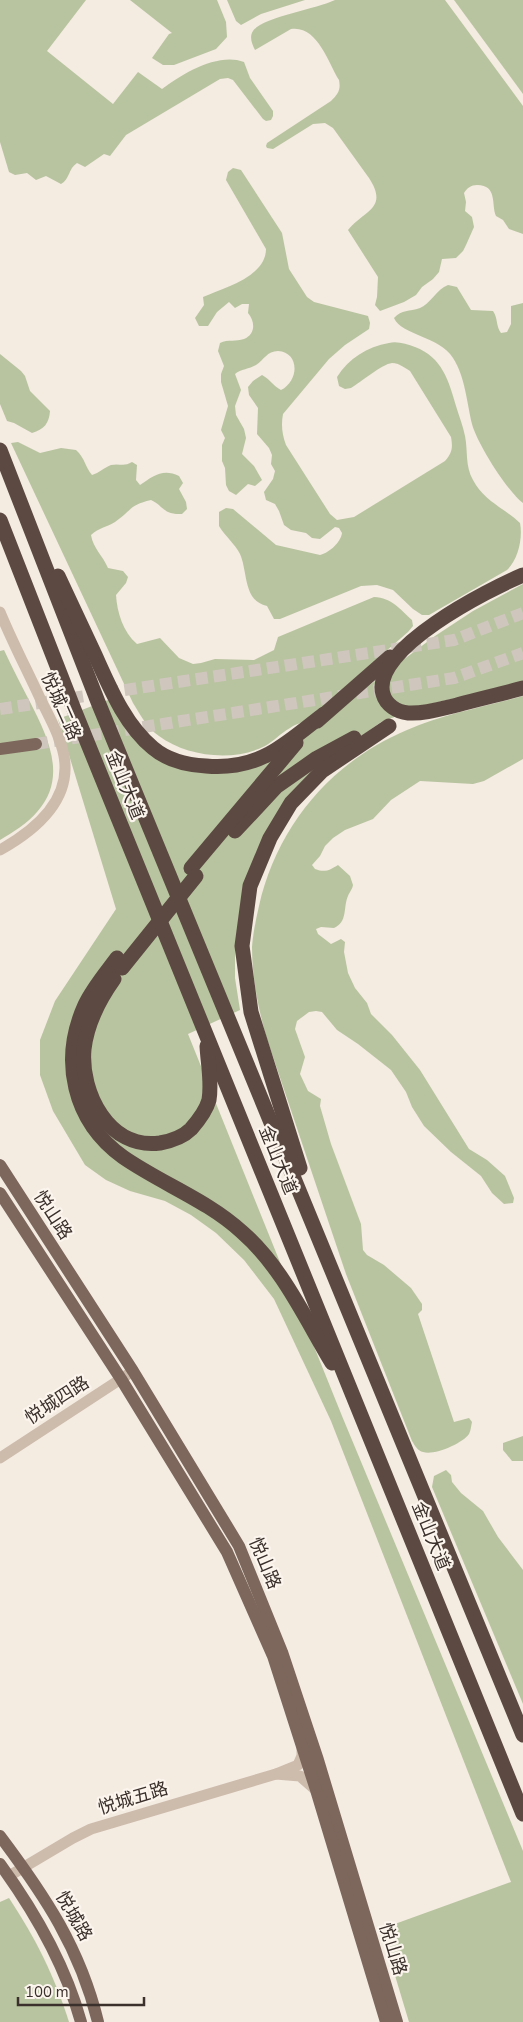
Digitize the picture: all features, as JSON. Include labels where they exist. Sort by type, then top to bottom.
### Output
[{"type":"highway","name":"金山大道","points":[[0,450],[102,711],[523,1735]]},
{"type":"highway","name":"金山大道","points":[[0,520],[75,712],[523,1814]]},
{"type":"highway","points":[[30,530],[52,563],[114,696],[134,728],[154,749],[175,760],[196,766],[236,766],[269,754],[324,714]]},
{"type":"highway","points":[[357,1406],[290,1291],[255,1244],[215,1209],[121,1156],[98,1133],[81,1105],[75,1087],[72,1068],[72,1047],[77,1026],[86,1004],[98,984],[120,963],[194,872],[276,766],[324,714],[372,671],[411,641],[478,597],[523,574]]},
{"type":"highway","points":[[411,641],[386,668],[383,676],[382,693],[396,710],[410,713],[428,713]]},
{"type":"highway","points":[[194,872],[277,786],[317,758],[358,736],[428,713],[523,688]]},
{"type":"highway","points":[[328,1258],[251,1012],[242,946],[250,886],[270,838],[291,803],[322,771],[389,726]]},
{"type":"highway","points":[[120,963],[96,1009],[88,1029],[84,1050],[88,1085],[93,1101],[109,1126],[121,1135],[143,1143],[166,1142],[188,1132],[197,1122],[209,1100],[210,1082],[205,1030]]},
{"type":"main road","points":[[0,750],[36,744]]},
{"type":"main road","name":"悦山路","points":[[0,1165],[133,1371],[239,1546],[279,1643],[318,1760],[397,2022]]},
{"type":"main road","name":"悦山路","points":[[0,1192],[121,1379],[227,1552],[273,1656],[316,1790],[386,2022]]},
{"type":"main road","name":"悦城路","points":[[0,1836],[23,1867],[70,1940],[84,1976],[98,2022]]},
{"type":"main road","name":"悦城路","points":[[0,1864],[52,1947],[68,1982],[81,2022]]},
{"type":"street","name":"悦城二路","points":[[0,612],[56,732],[64,756],[64,776],[58,796],[45,818],[21,839],[0,850]]},
{"type":"street","name":"悦城四路","points":[[0,1458],[133,1371]]},
{"type":"street","points":[[276,1774],[298,1765],[302,1756],[302,1747]]},
{"type":"street","points":[[276,1774],[300,1776],[316,1790]]},
{"type":"street","name":"悦城五路","points":[[9,1876],[91,1829],[276,1774]]},
{"type":"green space","points":[[0,0],[86,0],[47,51],[113,104],[138,72],[162,89],[201,66],[223,60],[234,60],[244,62],[250,78],[273,111],[273,116],[271,120],[266,121],[263,119],[233,80],[228,78],[220,79],[126,135],[110,156],[104,154],[85,167],[77,163],[61,184],[46,176],[36,180],[27,173],[15,175],[9,172],[0,142]]},
{"type":"green space","points":[[130,0],[217,0],[226,22],[227,37],[216,49],[174,65],[163,65],[152,58],[169,34],[172,33]]},
{"type":"green space","points":[[227,0],[305,0],[261,14],[241,25],[236,21]]},
{"type":"green space","points":[[335,0],[445,0],[523,106],[523,234],[509,229],[503,220],[496,216],[491,192],[488,188],[477,185],[471,186],[464,193],[465,211],[472,217],[474,227],[463,251],[456,258],[442,259],[439,272],[416,295],[404,302],[380,311],[375,305],[378,277],[348,230],[375,203],[376,196],[369,178],[333,128],[325,123],[313,124],[273,149],[266,146],[267,143],[331,101],[338,92],[340,83],[321,46],[308,33],[300,29],[291,29],[255,50],[251,41],[252,33],[258,26],[278,17]]},
{"type":"green space","points":[[454,0],[523,0],[523,94]]},
{"type":"green space","points":[[233,168],[241,170],[282,233],[289,269],[307,297],[314,302],[368,316],[370,323],[369,329],[345,345],[329,359],[283,414],[282,430],[286,445],[330,514],[337,520],[354,517],[445,461],[451,453],[451,437],[410,371],[404,367],[395,363],[388,364],[351,388],[345,389],[339,386],[337,377],[347,364],[359,354],[373,347],[395,342],[424,351],[438,363],[447,379],[464,432],[470,475],[488,499],[520,523],[519,548],[511,566],[429,615],[422,615],[413,609],[393,590],[377,585],[361,586],[280,619],[274,619],[267,606],[259,603],[250,592],[240,554],[219,526],[219,512],[226,508],[233,509],[276,545],[320,555],[334,547],[342,533],[339,528],[335,527],[320,539],[312,538],[306,533],[291,530],[284,525],[275,504],[266,500],[264,492],[273,479],[275,471],[271,464],[272,455],[269,448],[257,434],[258,408],[249,395],[248,387],[262,375],[281,390],[287,385],[292,380],[294,367],[290,356],[285,353],[271,352],[256,365],[235,374],[241,390],[235,406],[236,415],[244,429],[246,438],[242,454],[254,466],[262,480],[255,486],[248,484],[236,495],[229,491],[226,485],[225,468],[222,461],[222,445],[225,438],[221,430],[228,406],[221,382],[224,366],[218,351],[220,343],[248,337],[251,334],[253,323],[248,313],[249,304],[242,304],[235,308],[229,302],[217,312],[208,326],[199,326],[195,318],[204,305],[203,297],[232,285],[251,274],[264,259],[266,249],[226,180],[228,172]]},
{"type":"green space","points":[[448,285],[457,287],[471,310],[493,311],[501,333],[507,332],[511,324],[511,306],[523,303],[523,503],[501,478],[480,443],[472,424],[463,381],[453,358],[440,345],[404,328],[394,318],[403,312],[427,304],[440,290]]},
{"type":"green space","points":[[0,354],[21,371],[25,376],[30,391],[50,411],[47,423],[40,430],[32,433],[7,421],[0,404]]},
{"type":"green space","points":[[18,442],[40,453],[61,448],[76,450],[92,475],[111,465],[132,462],[137,465],[136,480],[140,485],[158,474],[168,473],[179,476],[183,483],[179,489],[186,502],[187,509],[182,514],[167,512],[151,500],[134,506],[115,522],[91,535],[108,568],[123,571],[128,577],[126,583],[116,595],[119,615],[124,628],[137,644],[160,638],[179,658],[193,664],[215,659],[254,660],[274,650],[278,637],[374,597],[386,599],[395,605],[412,620],[413,626],[307,720],[292,727],[265,746],[239,754],[211,755],[183,749],[170,743],[151,729],[133,703],[11,443]]},
{"type":"green space","points":[[523,584],[523,682],[430,704],[381,722],[321,765],[272,825],[235,950],[235,978],[240,1010],[188,1034],[342,1416],[523,1851],[523,2022],[409,2022],[381,1929],[511,1882],[331,1421],[274,1299],[244,1260],[216,1233],[191,1215],[165,1201],[130,1191],[106,1180],[85,1165],[53,1111],[40,1075],[40,1040],[55,1001],[116,909],[58,719],[108,700],[173,765],[267,762],[435,636],[473,611]]},
{"type":"green space","points":[[4,650],[43,729],[52,757],[53,771],[52,785],[46,799],[37,812],[15,831],[0,840],[0,651]]},
{"type":"green space","points":[[523,696],[523,759],[484,781],[473,784],[420,781],[391,800],[373,819],[345,830],[333,838],[312,865],[315,869],[325,871],[338,865],[350,876],[353,885],[341,922],[334,928],[321,927],[316,929],[318,934],[331,944],[341,939],[345,942],[344,952],[348,973],[355,988],[367,1003],[371,1014],[392,1035],[420,1070],[469,1149],[487,1160],[505,1176],[514,1198],[513,1203],[504,1204],[492,1193],[481,1176],[451,1152],[424,1126],[412,1107],[406,1092],[391,1070],[337,1030],[322,1012],[309,1012],[297,1021],[295,1029],[305,1057],[300,1074],[308,1091],[321,1099],[320,1106],[331,1144],[361,1224],[363,1250],[411,1288],[422,1304],[422,1310],[418,1314],[454,1422],[469,1418],[472,1422],[471,1430],[466,1438],[448,1448],[428,1453],[420,1451],[412,1441],[346,1274],[266,1036],[254,981],[253,937],[267,877],[279,849],[311,800],[332,779],[354,760],[380,743],[407,730],[450,715]]},
{"type":"green space","points":[[523,1436],[523,1461],[512,1461],[503,1450],[503,1443]]},
{"type":"green space","points":[[446,1470],[451,1475],[452,1482],[461,1493],[483,1511],[498,1537],[523,1570],[523,1704],[432,1487],[434,1476]]},
{"type":"green space","points":[[9,1898],[44,1958],[69,2022],[0,2022],[0,1902]]},
{"type":"tunnel","points":[[0,709],[454,640],[523,613]]},
{"type":"tunnel","points":[[36,744],[454,678],[523,653]]}]
